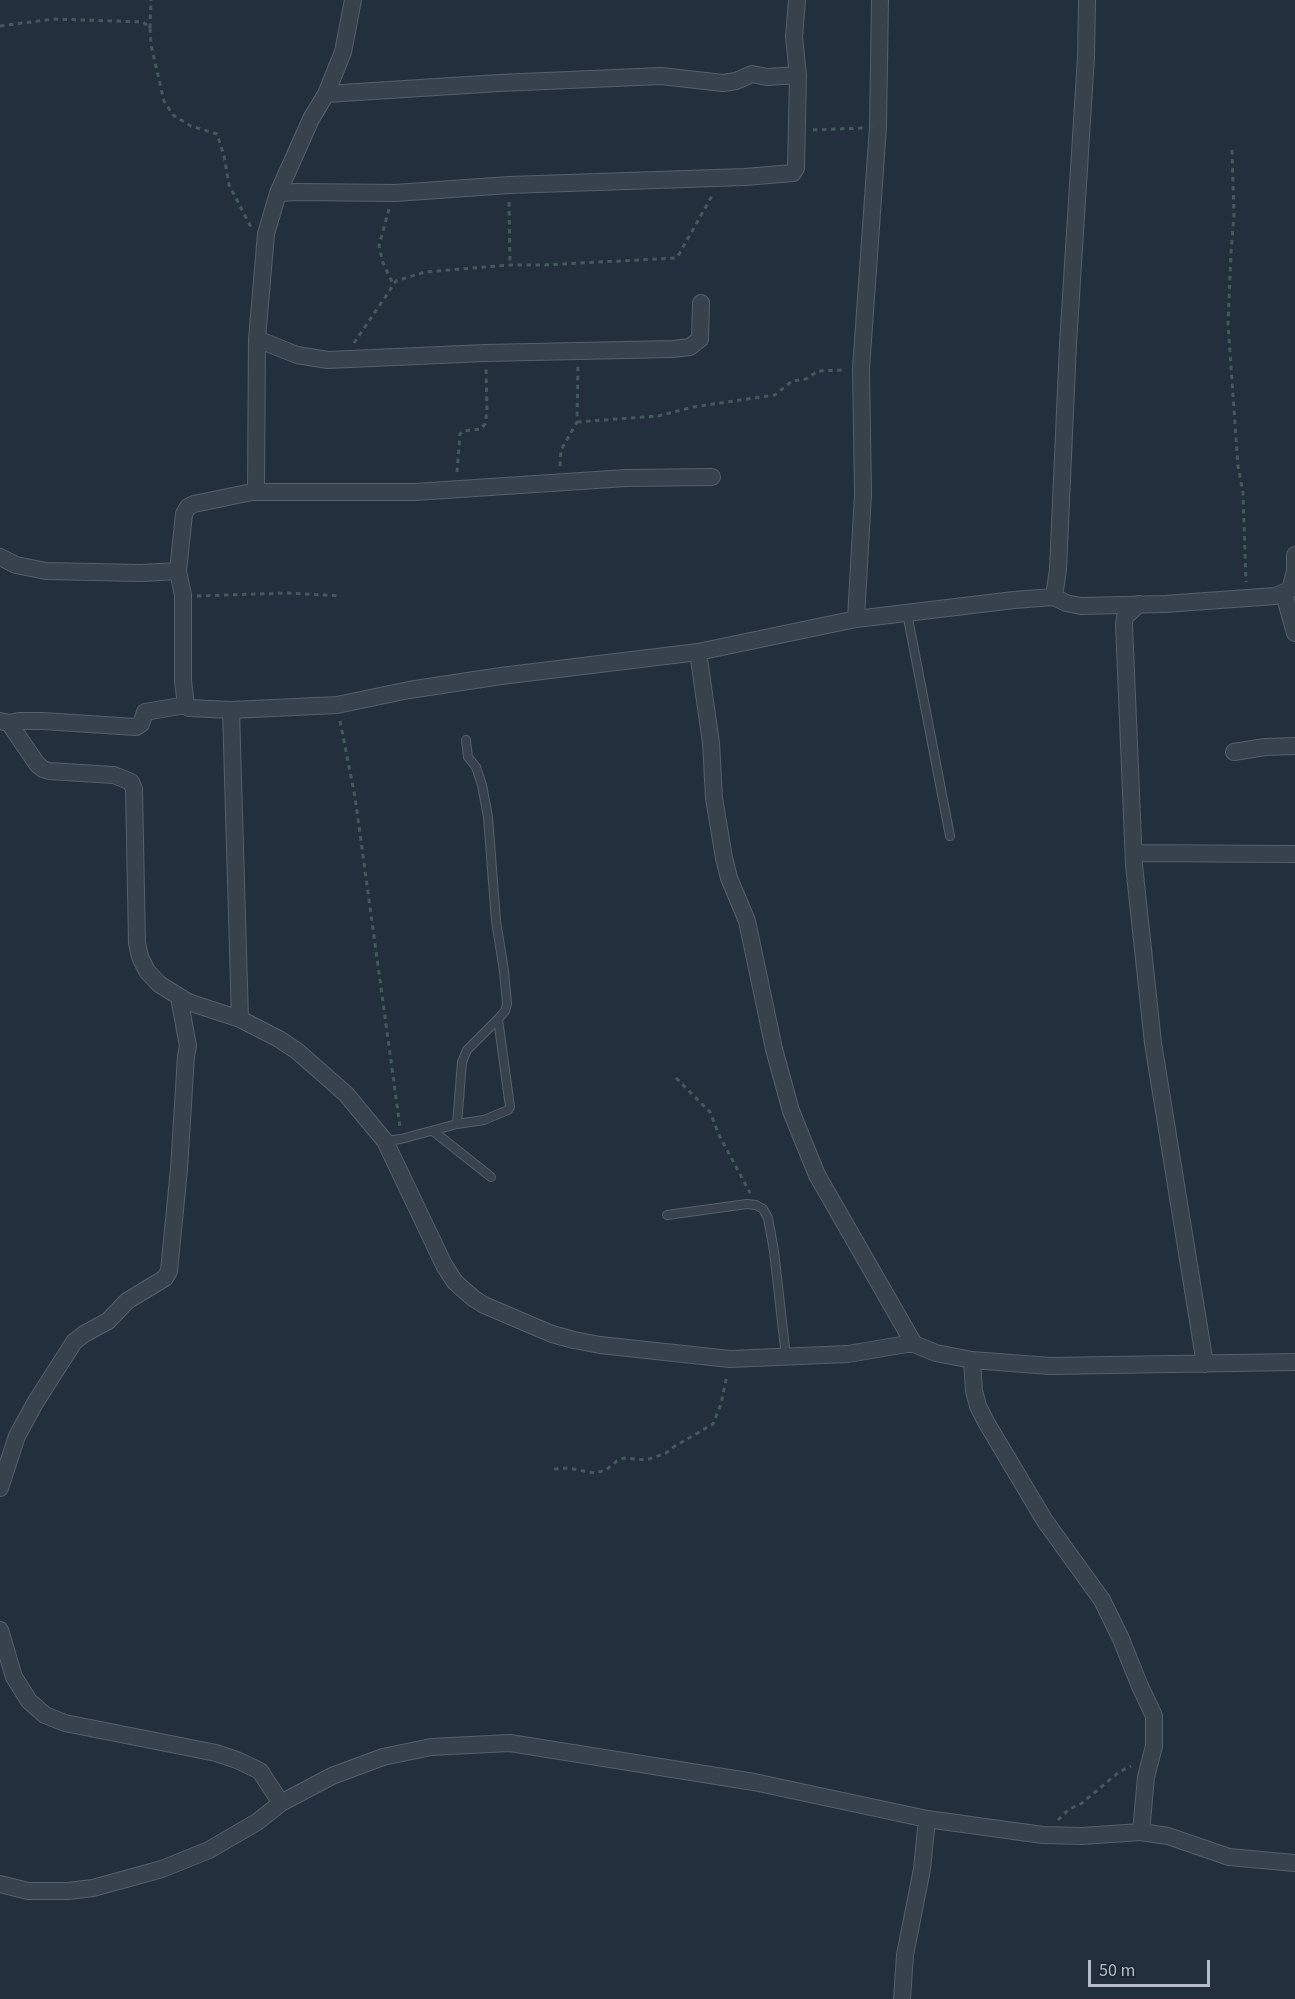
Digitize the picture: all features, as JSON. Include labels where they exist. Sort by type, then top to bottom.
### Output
[{"type":"street","points":[[252,492],[258,482],[257,339],[266,234],[278,193],[343,52],[353,0]]},
{"type":"street","points":[[278,193],[395,193],[509,185],[745,177],[793,173],[796,168],[797,131],[798,75],[794,37],[797,0]]},
{"type":"street","points":[[856,619],[863,494],[861,369],[878,127],[880,0]]},
{"type":"street","points":[[1054,597],[1058,575],[1068,344],[1086,57],[1087,0]]},
{"type":"street","points":[[326,93],[661,76],[723,82],[736,81],[755,74],[767,77],[798,75]]},
{"type":"street","points":[[257,339],[314,360],[673,349],[690,346],[700,339],[701,303]]},
{"type":"street","points":[[186,705],[183,681],[183,595],[178,571],[184,514],[188,507],[252,492],[456,491],[626,478],[712,477]]},
{"type":"street","points":[[4,722],[43,721],[136,727],[141,724],[145,712],[186,705],[190,708],[231,711],[337,705],[409,690],[501,676],[698,652],[856,619],[953,606],[1054,597],[1081,606],[1275,596],[1290,590],[1295,555]]},
{"type":"street","points":[[0,557],[16,565],[46,571],[141,573],[178,571]]},
{"type":"street","points":[[1284,594],[1295,633]]},
{"type":"street","points":[[1139,604],[1125,617],[1124,624],[1134,853],[1153,1043],[1205,1364]]},
{"type":"street","points":[[698,652],[711,744],[714,798],[724,858],[729,878],[747,921],[774,1048],[791,1111],[822,1184],[914,1344]]},
{"type":"street","points":[[231,711],[240,1019]]},
{"type":"street","points":[[4,722],[43,769],[114,776],[127,779],[133,785],[135,915],[140,957],[147,971],[159,984],[188,1002],[240,1019],[297,1051],[393,1140],[444,1264],[455,1282],[473,1298],[523,1322],[574,1340],[600,1345],[730,1359],[848,1354],[914,1344],[936,1353],[972,1360],[1050,1366],[1295,1362]]},
{"type":"street","points":[[1234,752],[1265,747],[1295,746]]},
{"type":"street","points":[[1134,853],[1295,854]]},
{"type":"street","points":[[0,1488],[17,1436],[74,1342],[108,1321],[127,1301],[165,1278],[169,1271],[188,1046],[179,997]]},
{"type":"street","points":[[972,1360],[974,1391],[986,1422],[1046,1521],[1102,1600],[1154,1716],[1155,1736],[1146,1777],[1141,1832]]},
{"type":"street","points":[[0,1630],[14,1677],[29,1701],[45,1715],[55,1720],[216,1753],[237,1760],[260,1771],[281,1803]]},
{"type":"street","points":[[0,1884],[44,1893],[68,1891],[93,1888],[162,1869],[208,1850],[257,1822],[281,1803],[332,1776],[383,1757],[431,1747],[510,1743],[754,1782],[927,1819],[1047,1835],[1082,1836],[1141,1832],[1168,1836],[1229,1857],[1295,1863]]},
{"type":"street","points":[[902,1999],[905,1955],[922,1869],[927,1819]]},
{"type":"lane","points":[[907,613],[950,836]]},
{"type":"lane","points":[[457,1124],[462,1062],[467,1050],[505,1011],[507,1004],[496,921],[492,846],[482,785],[476,767],[468,757],[466,740]]},
{"type":"lane","points":[[393,1140],[457,1124],[484,1120],[503,1113],[510,1107],[498,1019]]},
{"type":"lane","points":[[433,1131],[491,1177]]},
{"type":"lane","points":[[667,1215],[747,1204],[763,1209],[768,1218],[774,1251],[786,1357]]},
{"type":"path","points":[[151,0],[151,45],[164,101],[173,115],[191,126],[217,134],[229,184],[263,253]]},
{"type":"path","points":[[0,26],[54,19],[88,19],[143,22],[150,28]]},
{"type":"path","points":[[797,131],[878,127]]},
{"type":"path","points":[[1232,150],[1234,214],[1228,324],[1238,466],[1243,494],[1246,598]]},
{"type":"path","points":[[342,359],[396,280],[425,272],[510,265],[544,266],[675,258],[724,177]]},
{"type":"path","points":[[509,185],[510,265]]},
{"type":"path","points":[[393,284],[383,263],[379,246],[385,219],[395,193]]},
{"type":"path","points":[[550,483],[560,477],[561,450],[577,422],[578,352]]},
{"type":"path","points":[[456,491],[460,434],[463,431],[481,429],[484,424],[488,392],[485,353]]},
{"type":"path","points":[[577,422],[658,416],[693,407],[775,395],[792,381],[806,378],[818,371],[861,369]]},
{"type":"path","points":[[183,595],[288,593],[341,596]]},
{"type":"path","points":[[337,705],[355,797],[393,1140]]},
{"type":"path","points":[[676,1078],[710,1112],[756,1205]]},
{"type":"path","points":[[554,1469],[568,1468],[595,1473],[606,1470],[624,1458],[646,1460],[666,1453],[715,1420],[721,1404],[730,1359]]},
{"type":"path","points":[[1047,1835],[1061,1816],[1082,1803],[1119,1772],[1150,1760]]}]
